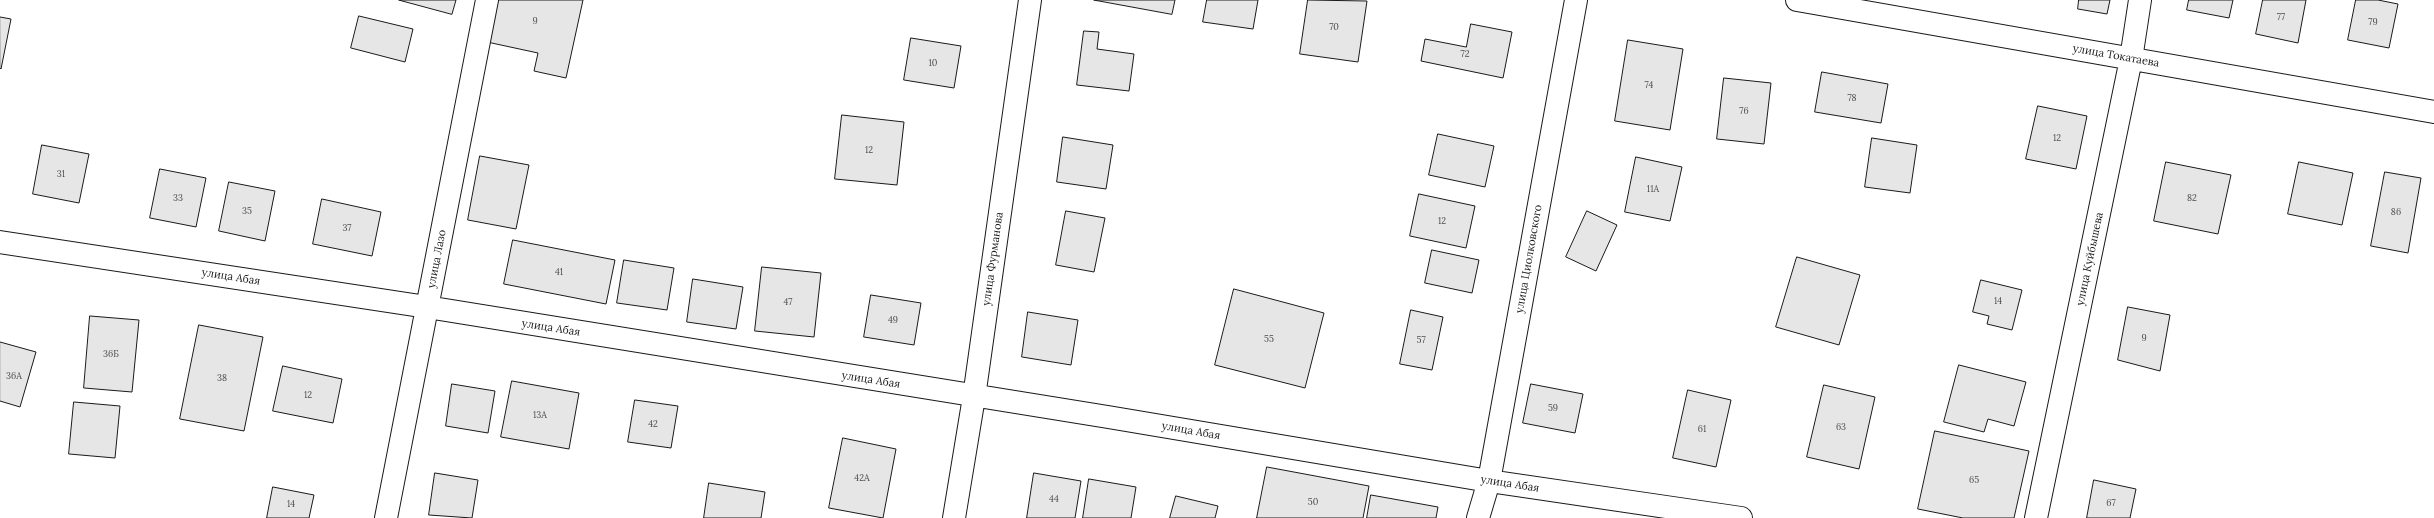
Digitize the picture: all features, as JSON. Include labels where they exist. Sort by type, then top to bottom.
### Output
[{"type":"street","name":"улица Лазо","points":[[386,518],[488,0]]},
{"type":"street","name":"улица Фурманова","points":[[954,518],[974,397],[1030,0]]},
{"type":"street","name":"улица Циолковского","points":[[1478,518],[1489,481],[1576,0]]},
{"type":"street","name":"улица Токатаева","points":[[1797,0],[2434,112]]},
{"type":"street","name":"улица Куйбышева","points":[[2036,518],[2131,59],[2140,0]]},
{"type":"street","name":"улица Абая","points":[[0,242],[427,307],[974,397],[1108,417],[1489,481],[1741,518]]},
{"type":"building","points":[[399,0],[456,0],[452,14]]},
{"type":"building","points":[[497,0],[583,0],[566,78],[534,71],[538,53],[487,42]]},
{"type":"building","points":[[1094,0],[1175,0],[1172,14]]},
{"type":"building","points":[[1207,0],[1258,0],[1253,29],[1203,22]]},
{"type":"building","points":[[1308,0],[1367,1],[1358,62],[1300,54]]},
{"type":"building","points":[[2079,0],[2110,0],[2107,14],[2078,9]]},
{"type":"building","points":[[2189,0],[2233,0],[2229,18],[2187,10]]},
{"type":"building","points":[[2263,0],[2306,0],[2298,43],[2256,34]]},
{"type":"building","points":[[2356,0],[2378,0],[2398,4],[2389,48],[2348,40]]},
{"type":"building","points":[[359,16],[413,29],[405,62],[351,48]]},
{"type":"building","points":[[0,17],[11,19],[1,69],[0,68]]},
{"type":"building","points":[[1471,24],[1512,32],[1503,78],[1421,61],[1425,39],[1466,47]]},
{"type":"building","points":[[1084,31],[1099,32],[1097,49],[1134,54],[1129,91],[1077,85]]},
{"type":"building","points":[[911,38],[961,46],[954,88],[904,80]]},
{"type":"building","points":[[1628,40],[1683,49],[1670,130],[1615,121]]},
{"type":"building","points":[[1822,72],[1888,84],[1881,123],[1815,112]]},
{"type":"building","points":[[1724,78],[1771,83],[1764,144],[1717,139]]},
{"type":"building","points":[[2038,106],[2087,116],[2076,169],[2026,159]]},
{"type":"building","points":[[842,115],[904,122],[897,185],[835,179]]},
{"type":"building","points":[[1438,134],[1494,146],[1485,187],[1429,175]]},
{"type":"building","points":[[1063,137],[1113,145],[1106,189],[1057,182]]},
{"type":"building","points":[[1872,138],[1917,145],[1910,193],[1865,187]]},
{"type":"building","points":[[42,145],[89,154],[79,203],[33,194]]},
{"type":"building","points":[[480,156],[529,165],[516,229],[468,220]]},
{"type":"building","points":[[1636,157],[1682,167],[1670,221],[1625,212]]},
{"type":"building","points":[[2166,162],[2231,175],[2218,234],[2154,221]]},
{"type":"building","points":[[2299,162],[2353,173],[2342,225],[2288,214]]},
{"type":"building","points":[[160,169],[206,178],[196,227],[150,218]]},
{"type":"building","points":[[2385,172],[2421,178],[2408,253],[2371,246]]},
{"type":"building","points":[[229,182],[275,191],[265,241],[219,231]]},
{"type":"building","points":[[1419,194],[1475,206],[1466,248],[1410,236]]},
{"type":"building","points":[[322,199],[381,212],[372,256],[313,244]]},
{"type":"building","points":[[1066,211],[1105,218],[1094,272],[1056,265]]},
{"type":"building","points":[[1587,211],[1617,225],[1596,271],[1566,257]]},
{"type":"building","points":[[513,240],[615,260],[606,304],[504,284]]},
{"type":"building","points":[[1432,250],[1479,260],[1472,293],[1425,283]]},
{"type":"building","points":[[1797,257],[1860,275],[1839,345],[1776,327]]},
{"type":"building","points":[[624,260],[674,268],[667,310],[617,303]]},
{"type":"building","points":[[762,267],[821,273],[814,337],[755,331]]},
{"type":"building","points":[[693,279],[743,287],[736,329],[687,322]]},
{"type":"building","points":[[1981,280],[2022,290],[2012,330],[1987,324],[1989,316],[1973,312]]},
{"type":"building","points":[[1234,289],[1324,313],[1305,388],[1215,365]]},
{"type":"building","points":[[871,295],[921,303],[914,345],[864,337]]},
{"type":"building","points":[[2128,307],[2170,315],[2160,371],[2118,360]]},
{"type":"building","points":[[1411,310],[1443,317],[1432,370],[1400,364]]},
{"type":"building","points":[[1028,312],[1078,320],[1071,365],[1022,357]]},
{"type":"building","points":[[90,316],[139,320],[132,392],[84,388]]},
{"type":"building","points":[[199,325],[263,337],[244,431],[180,419]]},
{"type":"building","points":[[0,342],[36,352],[20,407],[0,401]]},
{"type":"building","points":[[1959,365],[2026,382],[2014,426],[1988,419],[1984,432],[1944,422]]},
{"type":"building","points":[[283,366],[342,379],[333,423],[273,411]]},
{"type":"building","points":[[512,381],[579,393],[569,449],[501,437]]},
{"type":"building","points":[[452,384],[495,391],[488,433],[446,426]]},
{"type":"building","points":[[1531,384],[1583,394],[1575,433],[1523,423]]},
{"type":"building","points":[[1824,385],[1875,397],[1859,469],[1807,457]]},
{"type":"building","points":[[1688,390],[1731,400],[1716,467],[1673,458]]},
{"type":"building","points":[[635,400],[678,406],[671,448],[628,442]]},
{"type":"building","points":[[74,402],[120,406],[115,458],[69,454]]},
{"type":"building","points":[[1935,431],[2029,451],[2014,518],[1963,518],[1918,509]]},
{"type":"building","points":[[843,438],[896,449],[883,518],[829,508]]},
{"type":"building","points":[[1267,467],[1369,486],[1363,518],[1257,518]]},
{"type":"building","points":[[435,473],[478,480],[472,518],[429,515]]},
{"type":"building","points":[[1034,473],[1081,481],[1075,518],[1027,518]]},
{"type":"building","points":[[1089,479],[1136,487],[1131,518],[1083,518]]},
{"type":"building","points":[[2094,480],[2136,489],[2130,518],[2087,518]]},
{"type":"building","points":[[709,483],[765,492],[761,518],[704,518]]},
{"type":"building","points":[[273,487],[314,495],[309,518],[267,518]]},
{"type":"building","points":[[1371,495],[1438,507],[1436,518],[1367,518]]},
{"type":"building","points":[[1176,496],[1218,506],[1215,518],[1170,518]]}]
